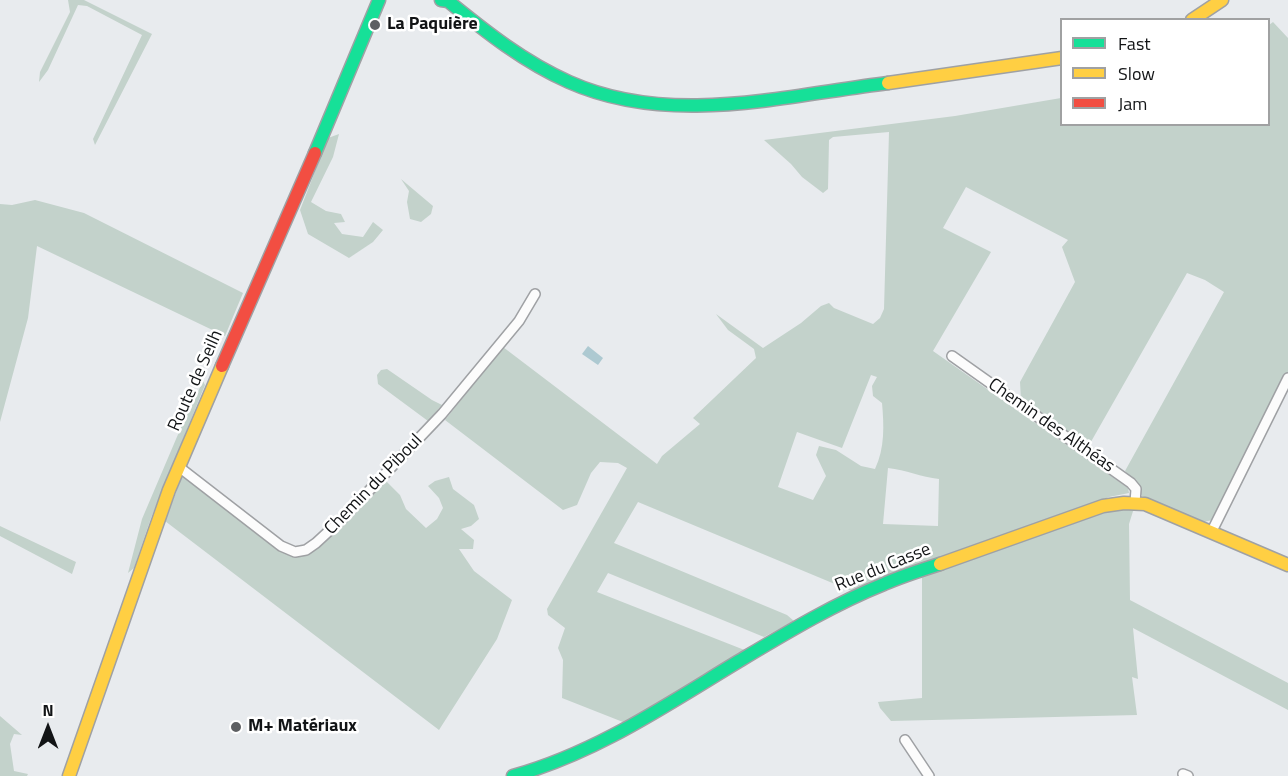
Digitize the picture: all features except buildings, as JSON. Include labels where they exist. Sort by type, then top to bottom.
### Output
[{"type":"street","points":[[446,0],[521,57],[550,73],[574,84],[615,97],[664,106],[703,106],[762,100],[1060,58]]},
{"type":"street","points":[[1195,18],[1222,0]]},
{"type":"street","name":"Route de Seilh","points":[[69,776],[132,592],[179,467],[380,3]]},
{"type":"street","name":"Chemin du Piboul","points":[[179,467],[281,546],[295,552],[306,550],[343,518],[442,414],[519,321],[535,294]]},
{"type":"street","name":"Chemin des Althéas","points":[[952,356],[1131,483],[1136,489],[1135,503]]},
{"type":"street","points":[[1212,531],[1288,378]]},
{"type":"street","name":"Rue du Casse","points":[[513,776],[529,774],[619,735],[788,631],[883,584],[1114,504],[1135,503],[1161,510],[1288,565]]},
{"type":"street","points":[[905,740],[929,776]]},
{"type":"shaded area","points":[[68,0],[84,0],[152,34],[95,145],[93,139],[142,35],[87,6],[78,5],[48,70],[39,82],[40,72],[70,12]]},
{"type":"shaded area","points":[[1273,22],[1288,38],[1288,374],[1212,520],[1204,522],[1142,496],[1137,484],[1125,471],[1224,292],[1205,280],[1187,273],[1088,447],[1021,400],[1020,382],[1075,282],[1062,247],[1068,240],[966,187],[943,228],[991,252],[933,351],[1128,488],[1129,493],[1109,497],[854,592],[638,502],[614,543],[787,615],[794,621],[764,637],[608,573],[597,592],[747,651],[628,724],[562,698],[563,660],[558,648],[565,628],[548,615],[547,609],[627,468],[618,463],[600,462],[591,473],[577,505],[563,510],[445,420],[503,347],[657,464],[662,456],[700,424],[693,418],[756,358],[754,349],[728,330],[716,314],[763,348],[801,323],[821,306],[829,303],[834,308],[873,324],[880,318],[884,309],[889,132],[833,137],[829,140],[828,189],[823,193],[802,177],[764,140],[955,116],[1060,98],[1060,126],[1270,126],[1270,24]],"holes":[[[871,375],[877,377],[872,386],[873,396],[882,403],[883,436],[875,469],[861,466],[836,450],[819,446],[816,455],[826,476],[813,500],[778,487],[797,432],[842,448]],[[888,468],[939,479],[938,526],[883,524]]]},
{"type":"shaded area","points":[[339,134],[333,157],[311,202],[326,211],[341,214],[345,222],[334,223],[342,234],[363,237],[373,222],[383,230],[373,242],[349,258],[308,234],[300,210],[328,138]]},
{"type":"shaded area","points":[[401,179],[433,206],[431,214],[421,222],[410,219],[407,202],[409,191]]},
{"type":"shaded area","points":[[35,200],[84,213],[243,293],[225,336],[37,246],[28,318],[0,422],[0,204],[12,205]]},
{"type":"shaded area","points":[[387,369],[442,405],[428,421],[378,384],[377,375],[381,370]]},
{"type":"shaded area","points":[[203,381],[205,385],[151,518],[134,568],[128,573],[142,519]]},
{"type":"shaded area","points":[[182,477],[189,479],[286,554],[299,556],[311,553],[365,504],[386,481],[400,495],[406,509],[426,528],[437,519],[443,508],[439,498],[428,486],[435,481],[449,477],[453,489],[474,505],[479,519],[471,526],[461,529],[474,540],[473,549],[459,549],[474,571],[512,600],[497,639],[439,730],[165,521]]},
{"type":"shaded area","points":[[1134,508],[1129,524],[1130,600],[1288,683],[1288,710],[1133,628],[1138,679],[1132,677],[1137,715],[891,721],[880,708],[878,702],[922,698],[922,574],[1110,509]]},
{"type":"shaded area","points":[[0,526],[76,562],[72,574],[0,536]]},
{"type":"shaded area","points":[[0,716],[22,735],[14,734],[10,744],[14,771],[28,774],[27,776],[0,776]]},
{"type":"water","points":[[588,346],[603,358],[598,365],[582,354]]},
{"type":"traffic: fast","points":[[315,153],[379,0]]},
{"type":"traffic: fast","points":[[441,0],[448,1],[506,46],[552,74],[607,95],[647,103],[687,106],[727,104],[888,83]]},
{"type":"traffic: fast","points":[[513,776],[573,755],[602,741],[657,711],[792,630],[865,592],[940,564]]},
{"type":"traffic: slow","points":[[1195,18],[1222,0]]},
{"type":"traffic: slow","points":[[888,83],[1060,58]]},
{"type":"traffic: slow","points":[[69,776],[169,490],[222,366]]},
{"type":"traffic: slow","points":[[940,564],[1103,506],[1124,503],[1145,504],[1288,565]]},
{"type":"traffic: jam","points":[[222,366],[315,153]]},
{"type":"place","name":"La Paquière","points":[[375,25]]},
{"type":"place","name":"M+ Matériaux","points":[[236,727]]}]
